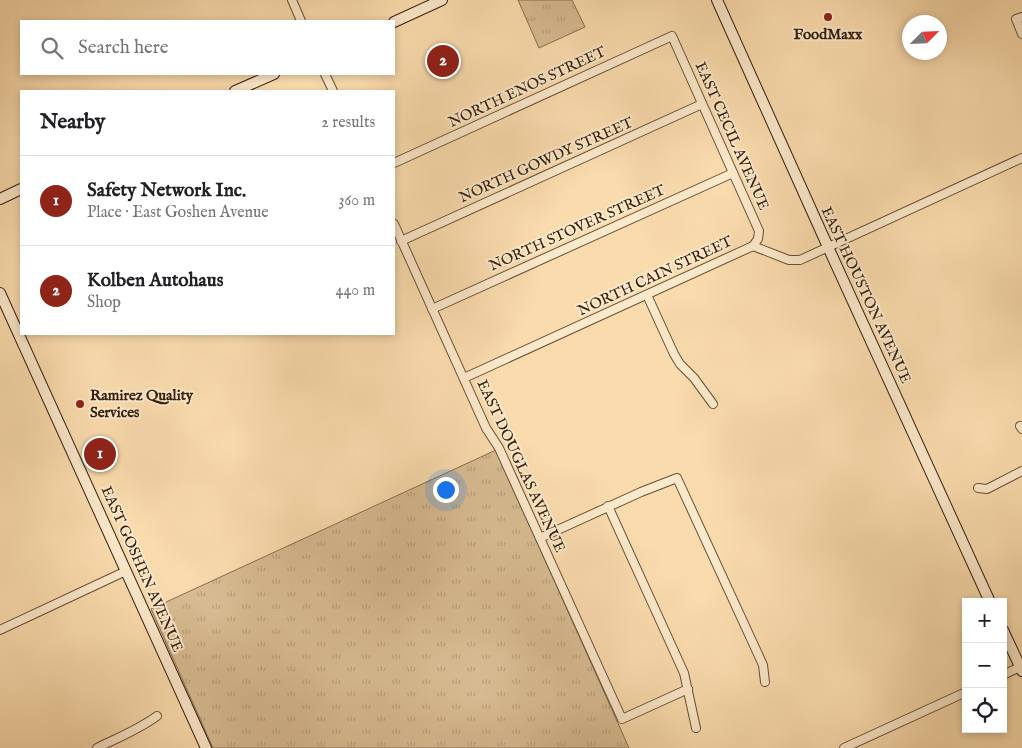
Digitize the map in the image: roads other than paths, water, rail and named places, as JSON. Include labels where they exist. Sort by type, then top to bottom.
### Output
[{"type":"main road","points":[[395,22],[442,0]]},
{"type":"main road","name":"EAST HOUSTON AVENUE","points":[[717,0],[988,598]]},
{"type":"main road","points":[[237,90],[272,75]]},
{"type":"main road","points":[[0,199],[20,189]]},
{"type":"main road","name":"EAST GOSHEN AVENUE","points":[[0,293],[206,748]]},
{"type":"main road","points":[[1007,639],[1021,669]]},
{"type":"street","points":[[292,0],[301,20]]},
{"type":"street","points":[[1019,18],[1022,34]]},
{"type":"street","name":"EAST CECIL AVENUE","points":[[672,36],[759,231],[758,239],[753,246]]},
{"type":"street","name":"NORTH ENOS STREET","points":[[395,163],[672,36]]},
{"type":"street","points":[[325,75],[333,90]]},
{"type":"street","name":"NORTH GOWDY STREET","points":[[401,241],[702,104]]},
{"type":"street","name":"NORTH CAIN STREET","points":[[464,378],[753,246],[793,261],[800,260],[1022,158]]},
{"type":"street","name":"NORTH STOVER STREET","points":[[432,309],[733,173]]},
{"type":"street","name":"EAST DOUGLAS AVENUE","points":[[395,226],[486,428],[499,448],[622,719],[688,689]]},
{"type":"street","points":[[647,295],[680,364],[694,378],[713,404]]},
{"type":"street","points":[[978,488],[987,488],[1022,471]]},
{"type":"street","points":[[540,538],[608,506],[677,478],[763,665],[765,682]]},
{"type":"street","points":[[608,506],[684,673],[696,728]]},
{"type":"street","points":[[0,630],[126,571]]},
{"type":"street","points":[[1007,674],[1021,669]]},
{"type":"street","points":[[844,748],[962,694]]},
{"type":"street","points":[[96,748],[132,732],[157,716]]},
{"type":"place","name":"FoodMaxx","points":[[828,17]]},
{"type":"place","name":"Kolben Autohaus","points":[[443,61]]},
{"type":"place","name":"Ramirez Quality Services","points":[[80,404]]},
{"type":"place","name":"Safety Network Inc.","points":[[100,454]]}]
